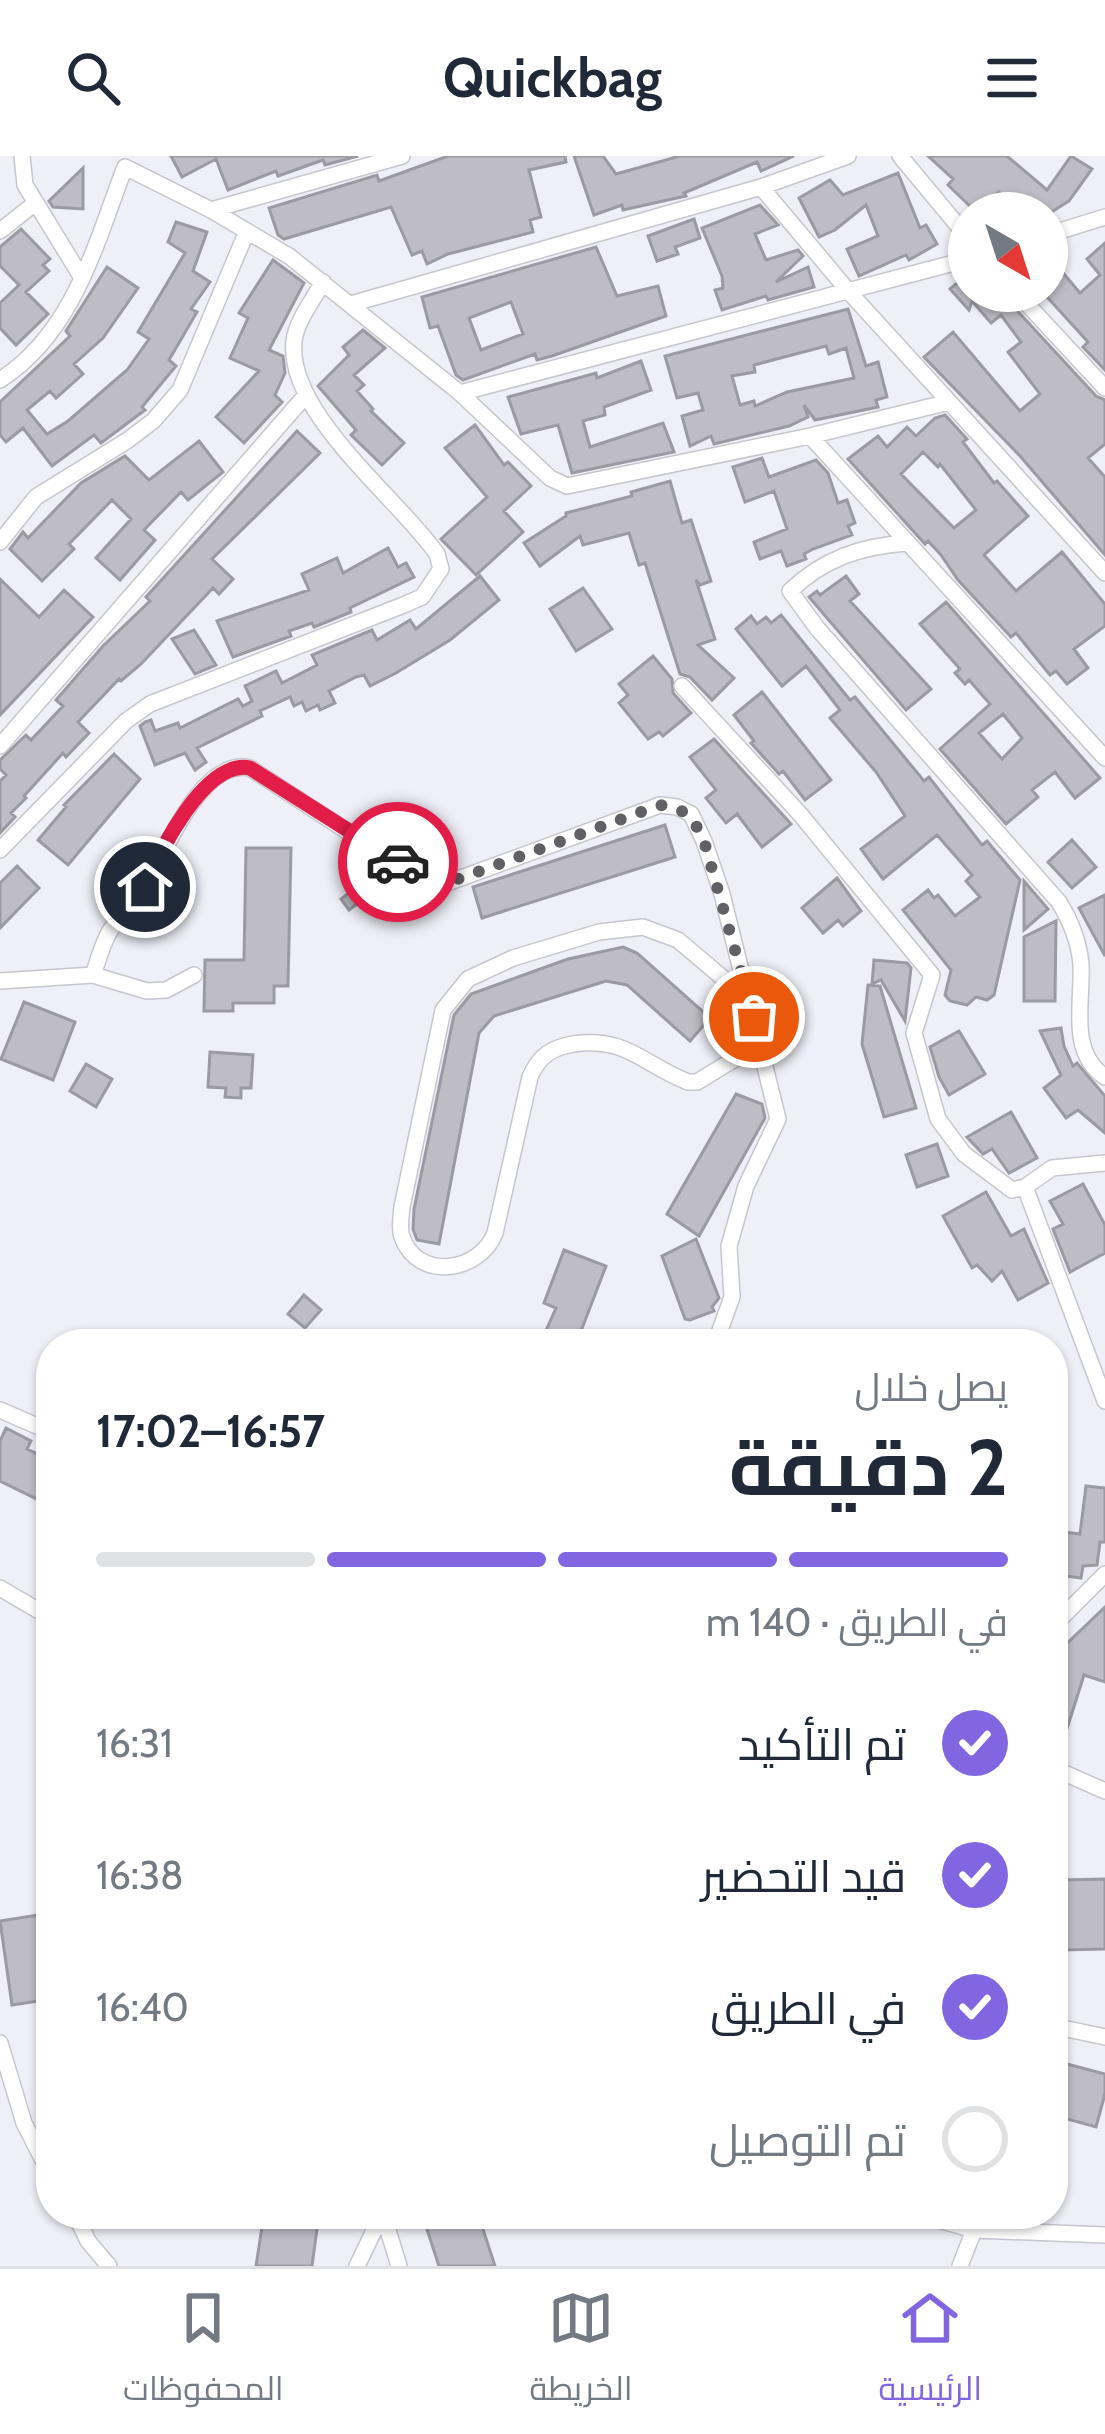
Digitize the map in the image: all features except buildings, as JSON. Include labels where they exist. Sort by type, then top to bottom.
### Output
[{"type":"street","points":[[22,156],[25,185],[34,204],[82,278]]},
{"type":"street","points":[[211,210],[402,156]]},
{"type":"street","points":[[351,304],[761,188],[848,156]]},
{"type":"street","points":[[900,156],[948,214]]},
{"type":"street","points":[[0,380],[33,357],[59,324],[82,278],[126,162],[289,256],[460,393],[550,478],[567,486],[949,402]]},
{"type":"street","points":[[761,188],[1105,573]]},
{"type":"street","points":[[0,232],[34,204]]},
{"type":"street","points":[[1068,228],[1105,217]]},
{"type":"street","points":[[0,542],[36,497],[128,440],[153,421],[180,390],[247,231]]},
{"type":"street","points":[[460,393],[948,265]]},
{"type":"street","points":[[0,850],[126,721],[150,704],[401,606],[431,588],[441,569],[436,554],[328,430],[306,394],[294,335],[323,282]]},
{"type":"street","points":[[1035,312],[1105,388]]},
{"type":"street","points":[[0,746],[306,394]]},
{"type":"street","points":[[810,436],[1105,758]]},
{"type":"street","points":[[907,543],[836,557],[810,571],[790,591],[817,628],[1059,902],[1079,954],[1078,1002],[1085,1052],[1090,1067],[1105,1077]]},
{"type":"street","points":[[682,686],[800,814],[932,975],[914,1033],[938,1119],[964,1154],[1012,1190],[1025,1187],[1052,1168],[1105,1163]]},
{"type":"street","points":[[93,975],[110,930],[145,887],[158,855],[195,799],[224,770],[250,768],[391,858],[450,882],[660,805],[691,814],[704,841],[747,991],[778,1119],[746,1186],[729,1246],[733,1297],[721,1329]]},
{"type":"street","points":[[747,991],[736,989],[678,940],[643,927],[599,932],[513,958],[468,979],[443,1010],[402,1207],[402,1239],[416,1257],[441,1267],[474,1261],[490,1246],[530,1077],[536,1062],[548,1052],[590,1042],[614,1043],[688,1082],[697,1082],[761,1043]]},
{"type":"street","points":[[0,980],[93,975],[147,991],[166,990],[194,975]]},
{"type":"street","points":[[1025,1187],[1105,1401]]},
{"type":"street","points":[[0,1410],[36,1426]]},
{"type":"street","points":[[1068,1611],[1105,1574]]},
{"type":"street","points":[[0,1588],[36,1609]]},
{"type":"street","points":[[1068,1775],[1105,1791]]},
{"type":"street","points":[[1068,2029],[1105,2037]]},
{"type":"street","points":[[0,2043],[36,2147]]},
{"type":"street","points":[[82,2229],[109,2266]]},
{"type":"street","points":[[356,2266],[374,2229]]},
{"type":"street","points":[[387,2229],[399,2266]]},
{"type":"street","points":[[970,2229],[1105,2235]]},
{"type":"street","points":[[960,2266],[974,2230]]},
{"type":"way so far","points":[[398,862],[450,882],[660,805],[677,807],[691,814],[704,841],[754,1017]]},
{"type":"route","points":[[145,887],[158,855],[195,799],[224,770],[239,766],[250,768],[398,862]]}]
